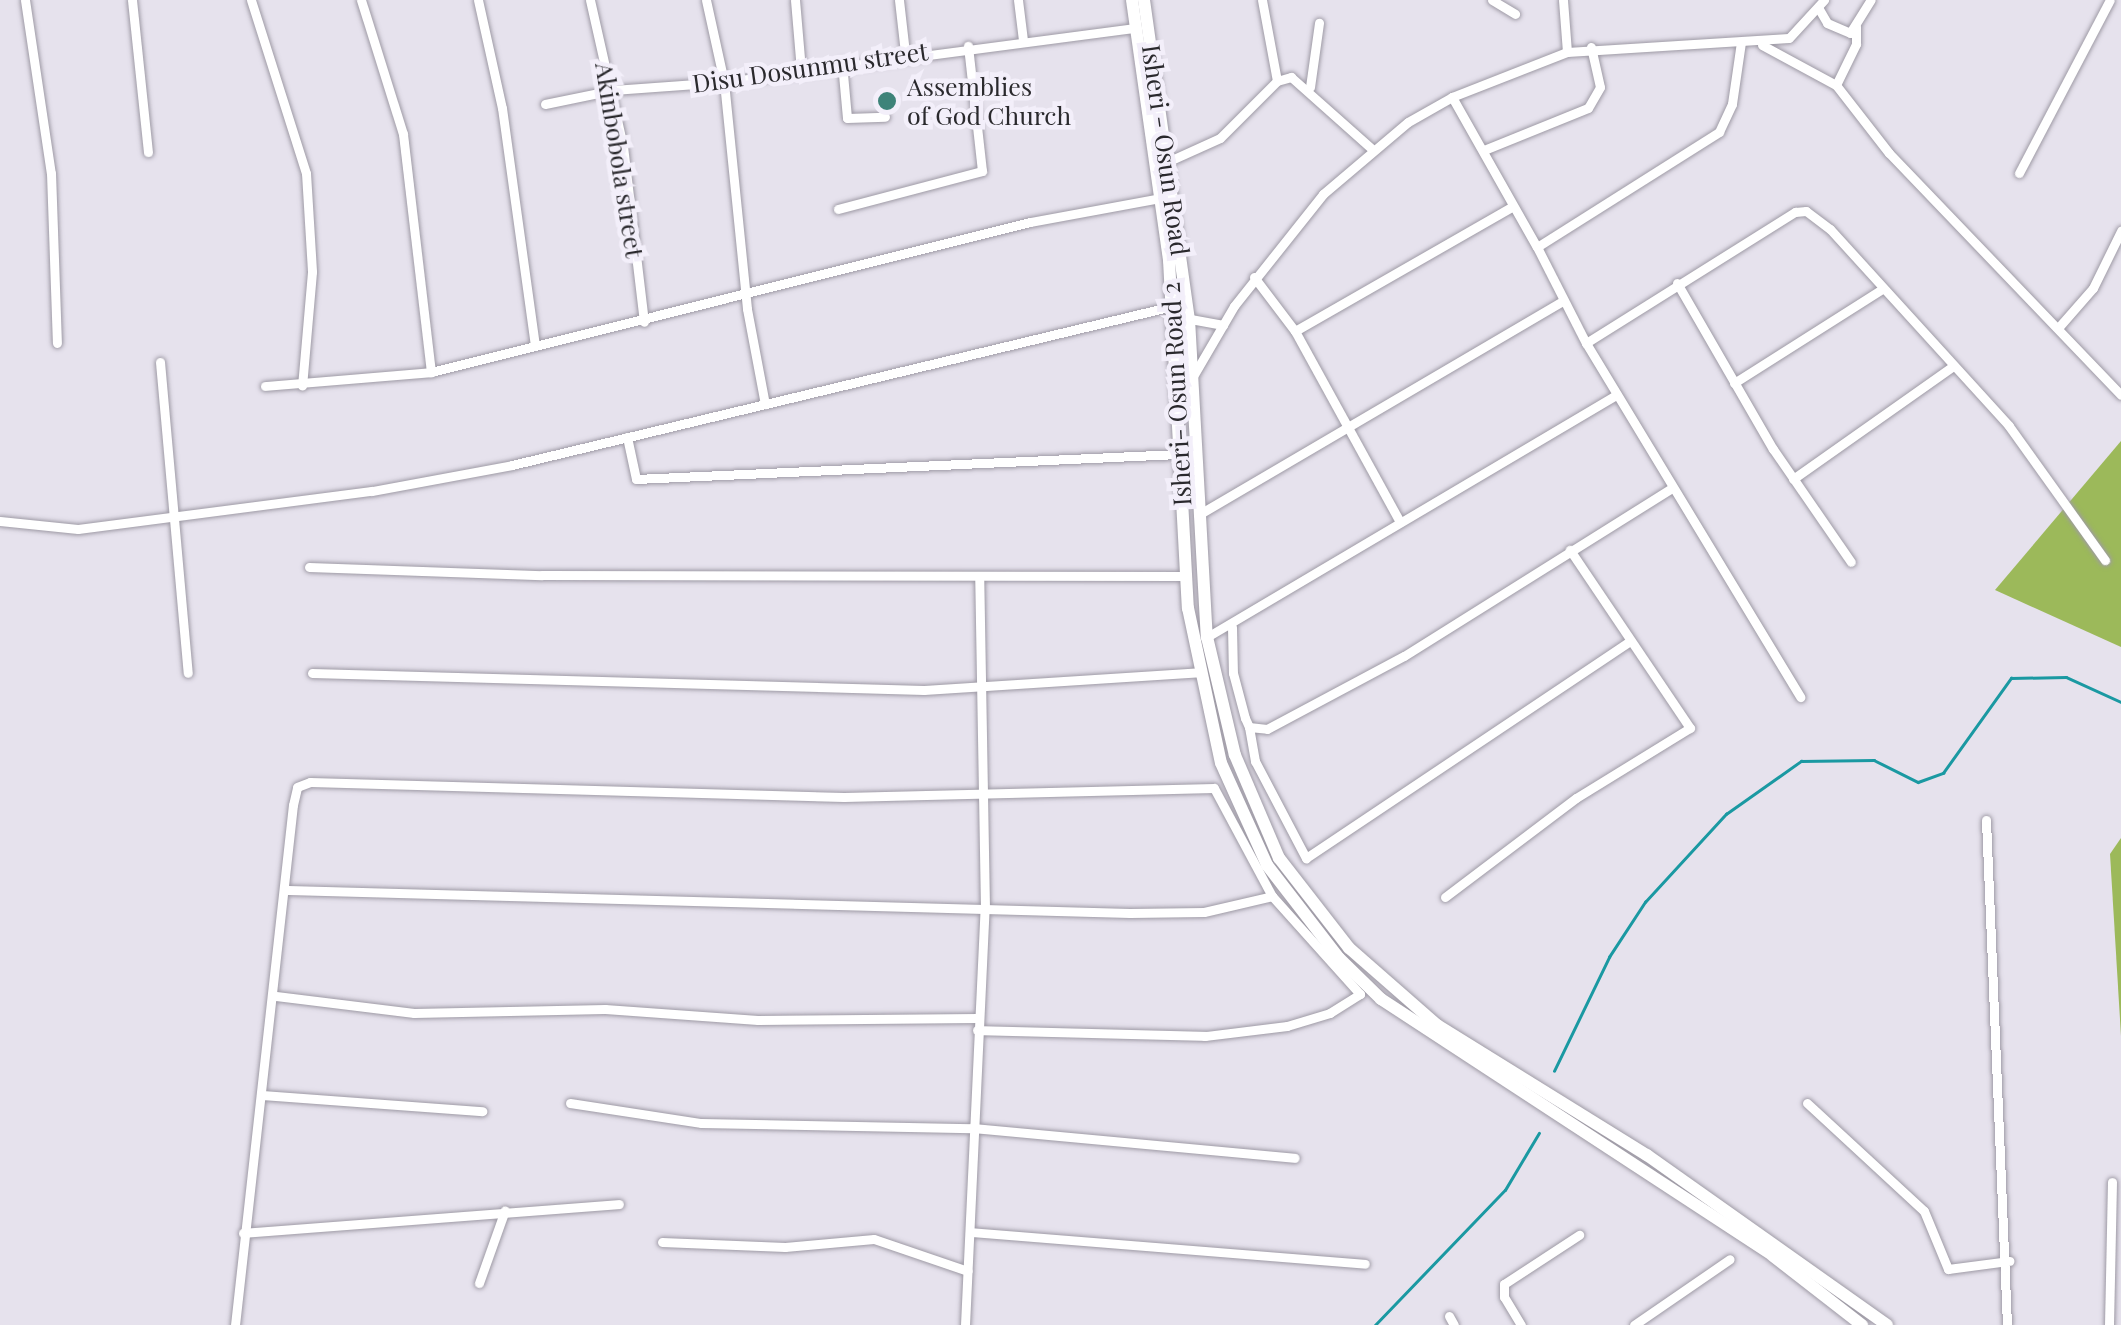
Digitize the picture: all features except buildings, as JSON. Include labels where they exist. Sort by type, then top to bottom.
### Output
[{"type":"main road","name":"Isheri- Osun Road 2","points":[[1132,0],[1185,379],[1178,454],[1185,576],[1199,672],[1230,786],[1289,896],[1381,998],[1756,1244],[1862,1325]]},
{"type":"main road","name":"Isheri - Osun Road","points":[[1144,0],[1189,319],[1185,379],[1207,637],[1242,775],[1279,858],[1349,948],[1390,988],[1766,1234],[1888,1325]]},
{"type":"street","points":[[25,0],[51,173],[57,343]]},
{"type":"street","points":[[132,0],[148,152]]},
{"type":"street","points":[[251,0],[306,173],[312,272],[302,386]]},
{"type":"street","points":[[361,0],[403,134],[430,372]]},
{"type":"street","points":[[478,0],[502,108],[535,346]]},
{"type":"street","name":"Akinbobola street","points":[[590,0],[613,90],[644,322]]},
{"type":"street","points":[[706,0],[724,82],[765,404]]},
{"type":"street","points":[[795,0],[802,70]]},
{"type":"street","points":[[899,0],[904,54]]},
{"type":"street","points":[[1018,0],[1022,40]]},
{"type":"street","points":[[1262,0],[1277,81]]},
{"type":"street","points":[[1492,0],[1515,14]]},
{"type":"street","points":[[1563,0],[1567,52]]},
{"type":"street","points":[[1836,85],[1856,44],[1856,26],[1871,0]]},
{"type":"street","points":[[2018,173],[2110,0]]},
{"type":"street","points":[[1185,379],[1254,277],[1323,194],[1371,148],[1452,97],[1567,52],[1591,47],[1762,44],[1788,38],[1822,5],[1842,33],[1856,26]]},
{"type":"street","points":[[1310,87],[1319,23]]},
{"type":"street","name":"Disu Dosunmu street","points":[[545,104],[613,90],[724,82],[904,54],[1136,28]]},
{"type":"street","points":[[1536,248],[1719,132],[1732,104],[1741,42]]},
{"type":"street","points":[[1762,44],[1836,85],[1889,153],[2121,395]]},
{"type":"street","points":[[838,209],[982,170],[968,46]]},
{"type":"street","points":[[1484,150],[1588,108],[1600,87],[1591,47]]},
{"type":"street","points":[[842,63],[846,118],[885,117]]},
{"type":"street","points":[[1167,162],[1220,138],[1277,81],[1291,77],[1310,87],[1371,148]]},
{"type":"street","points":[[1452,97],[1586,343],[1800,697]]},
{"type":"street","points":[[265,386],[302,386],[430,372],[644,322],[1030,222],[1160,198]]},
{"type":"street","points":[[1295,331],[1513,206]]},
{"type":"street","points":[[1586,343],[1677,284],[1806,212],[1882,289],[2036,459],[2105,560]]},
{"type":"street","points":[[2058,328],[2094,288],[2121,230]]},
{"type":"street","points":[[1254,277],[1295,331],[1351,426],[1400,522]]},
{"type":"street","points":[[1677,284],[1794,479],[1851,562]]},
{"type":"street","points":[[1734,383],[1882,289]]},
{"type":"street","points":[[1195,517],[1564,300]]},
{"type":"street","points":[[0,521],[78,528],[170,513],[372,490],[627,437],[1173,312],[1223,325]]},
{"type":"street","points":[[160,362],[170,513],[188,674]]},
{"type":"street","points":[[1794,479],[1953,366]]},
{"type":"street","points":[[1207,637],[1232,627],[1400,522],[1617,395]]},
{"type":"street","points":[[627,437],[636,479],[1178,454]]},
{"type":"street","points":[[1249,728],[1268,729],[1310,710],[1672,488]]},
{"type":"street","points":[[1445,897],[1576,798],[1688,730],[1570,550]]},
{"type":"street","points":[[309,567],[979,578],[1185,576]]},
{"type":"street","points":[[965,1325],[985,908],[984,686],[979,578]]},
{"type":"street","points":[[1232,627],[1236,690],[1249,728],[1254,761],[1306,858],[1630,641]]},
{"type":"street","points":[[312,673],[924,690],[1199,672]]},
{"type":"street","points":[[235,1325],[243,1234],[288,890],[293,805],[297,787],[310,782],[984,796],[1214,788],[1272,896],[1360,994],[1330,1014],[1287,1026],[1205,1036],[977,1024],[758,1020],[605,1009],[414,1012],[276,996]]},
{"type":"street","points":[[1986,820],[2008,1261],[2007,1325]]},
{"type":"street","points":[[288,890],[1204,912],[1272,896]]},
{"type":"street","points":[[262,1095],[482,1111]]},
{"type":"street","points":[[570,1103],[720,1124],[972,1128],[1295,1158]]},
{"type":"street","points":[[1807,1103],[1924,1211],[1948,1269],[2008,1261]]},
{"type":"street","points":[[2109,1325],[2112,1182]]},
{"type":"street","points":[[243,1234],[505,1210],[618,1204]]},
{"type":"street","points":[[479,1282],[505,1210]]},
{"type":"street","points":[[970,1232],[1365,1264]]},
{"type":"street","points":[[1521,1325],[1504,1298],[1504,1284],[1579,1235]]},
{"type":"street","points":[[662,1242],[784,1247],[874,1239],[968,1272]]},
{"type":"street","points":[[1634,1325],[1730,1259]]},
{"type":"green space","points":[[2121,441],[2121,647],[1995,590]]},
{"type":"green space","points":[[2121,838],[2121,1036],[2110,854]]},
{"type":"waterway","points":[[1554,1071],[1609,957],[1645,902],[1726,814],[1801,761],[1874,760],[1918,782],[1943,773],[2011,678],[2066,677],[2121,702]]},
{"type":"waterway","points":[[1375,1325],[1505,1190],[1539,1133]]},
{"type":"place","name":"Assemblies of God Church","points":[[887,101]]}]
